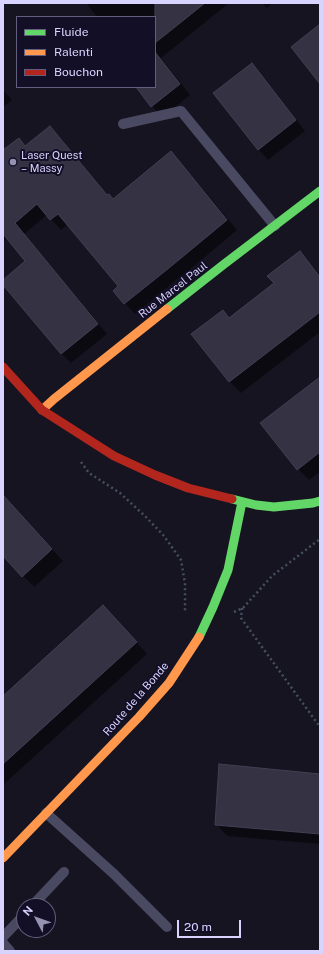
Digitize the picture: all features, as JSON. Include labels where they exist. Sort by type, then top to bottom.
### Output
[{"type":"street","name":"Rue Marcel Paul","points":[[42,410],[223,265],[320,191]]},
{"type":"street","points":[[3,367],[42,410],[114,456],[149,472],[188,488],[256,505],[274,507],[320,501]]},
{"type":"street","name":"Route de la Bonde","points":[[3,858],[139,717],[169,682],[200,635],[213,607],[228,570],[242,502]]},
{"type":"lane","points":[[123,124],[181,112],[275,226]]},
{"type":"lane","points":[[46,813],[114,874],[167,927]]},
{"type":"lane","points":[[40,898],[64,872]]},
{"type":"lane","points":[[3,937],[16,923]]},
{"type":"lane","points":[[3,943],[10,951]]},
{"type":"path","points":[[80,460],[89,473],[120,494],[146,517],[164,536],[180,560],[185,583],[185,614]]},
{"type":"path","points":[[229,615],[242,608],[272,576],[320,539]]},
{"type":"path","points":[[242,608],[241,618],[320,727]]},
{"type":"building","points":[[155,3],[205,3],[156,42]]},
{"type":"building","points":[[320,24],[320,84],[291,47]]},
{"type":"building","points":[[156,53],[180,84],[151,107],[137,88],[156,88]]},
{"type":"building","points":[[252,63],[296,120],[258,150],[213,93]]},
{"type":"building","points":[[50,126],[107,195],[109,194],[113,199],[171,151],[227,220],[124,304],[113,291],[118,286],[58,214],[50,220],[37,204],[15,223],[98,324],[61,354],[3,285],[3,280],[25,261],[3,234],[3,150],[19,138],[25,146]]},
{"type":"building","points":[[300,251],[320,277],[320,312],[229,382],[191,334],[223,310],[229,318],[274,283],[267,276]]},
{"type":"building","points":[[320,377],[320,452],[297,470],[260,423]]},
{"type":"building","points":[[3,495],[52,549],[22,577],[3,556]]},
{"type":"building","points":[[103,605],[137,642],[3,764],[3,696]]},
{"type":"building","points":[[219,764],[320,774],[320,834],[215,825]]},
{"type":"traffic: fast","points":[[167,309],[320,191]]},
{"type":"traffic: fast","points":[[232,499],[256,505],[274,507],[320,501]]},
{"type":"traffic: fast","points":[[199,637],[228,570],[242,502]]},
{"type":"traffic: slow","points":[[42,410],[167,309]]},
{"type":"traffic: slow","points":[[3,858],[139,717],[169,683],[199,637]]},
{"type":"traffic: jam","points":[[3,367],[42,410],[114,456],[188,488],[232,499]]},
{"type":"place","name":"Laser Quest – Massy","points":[[13,162]]}]
